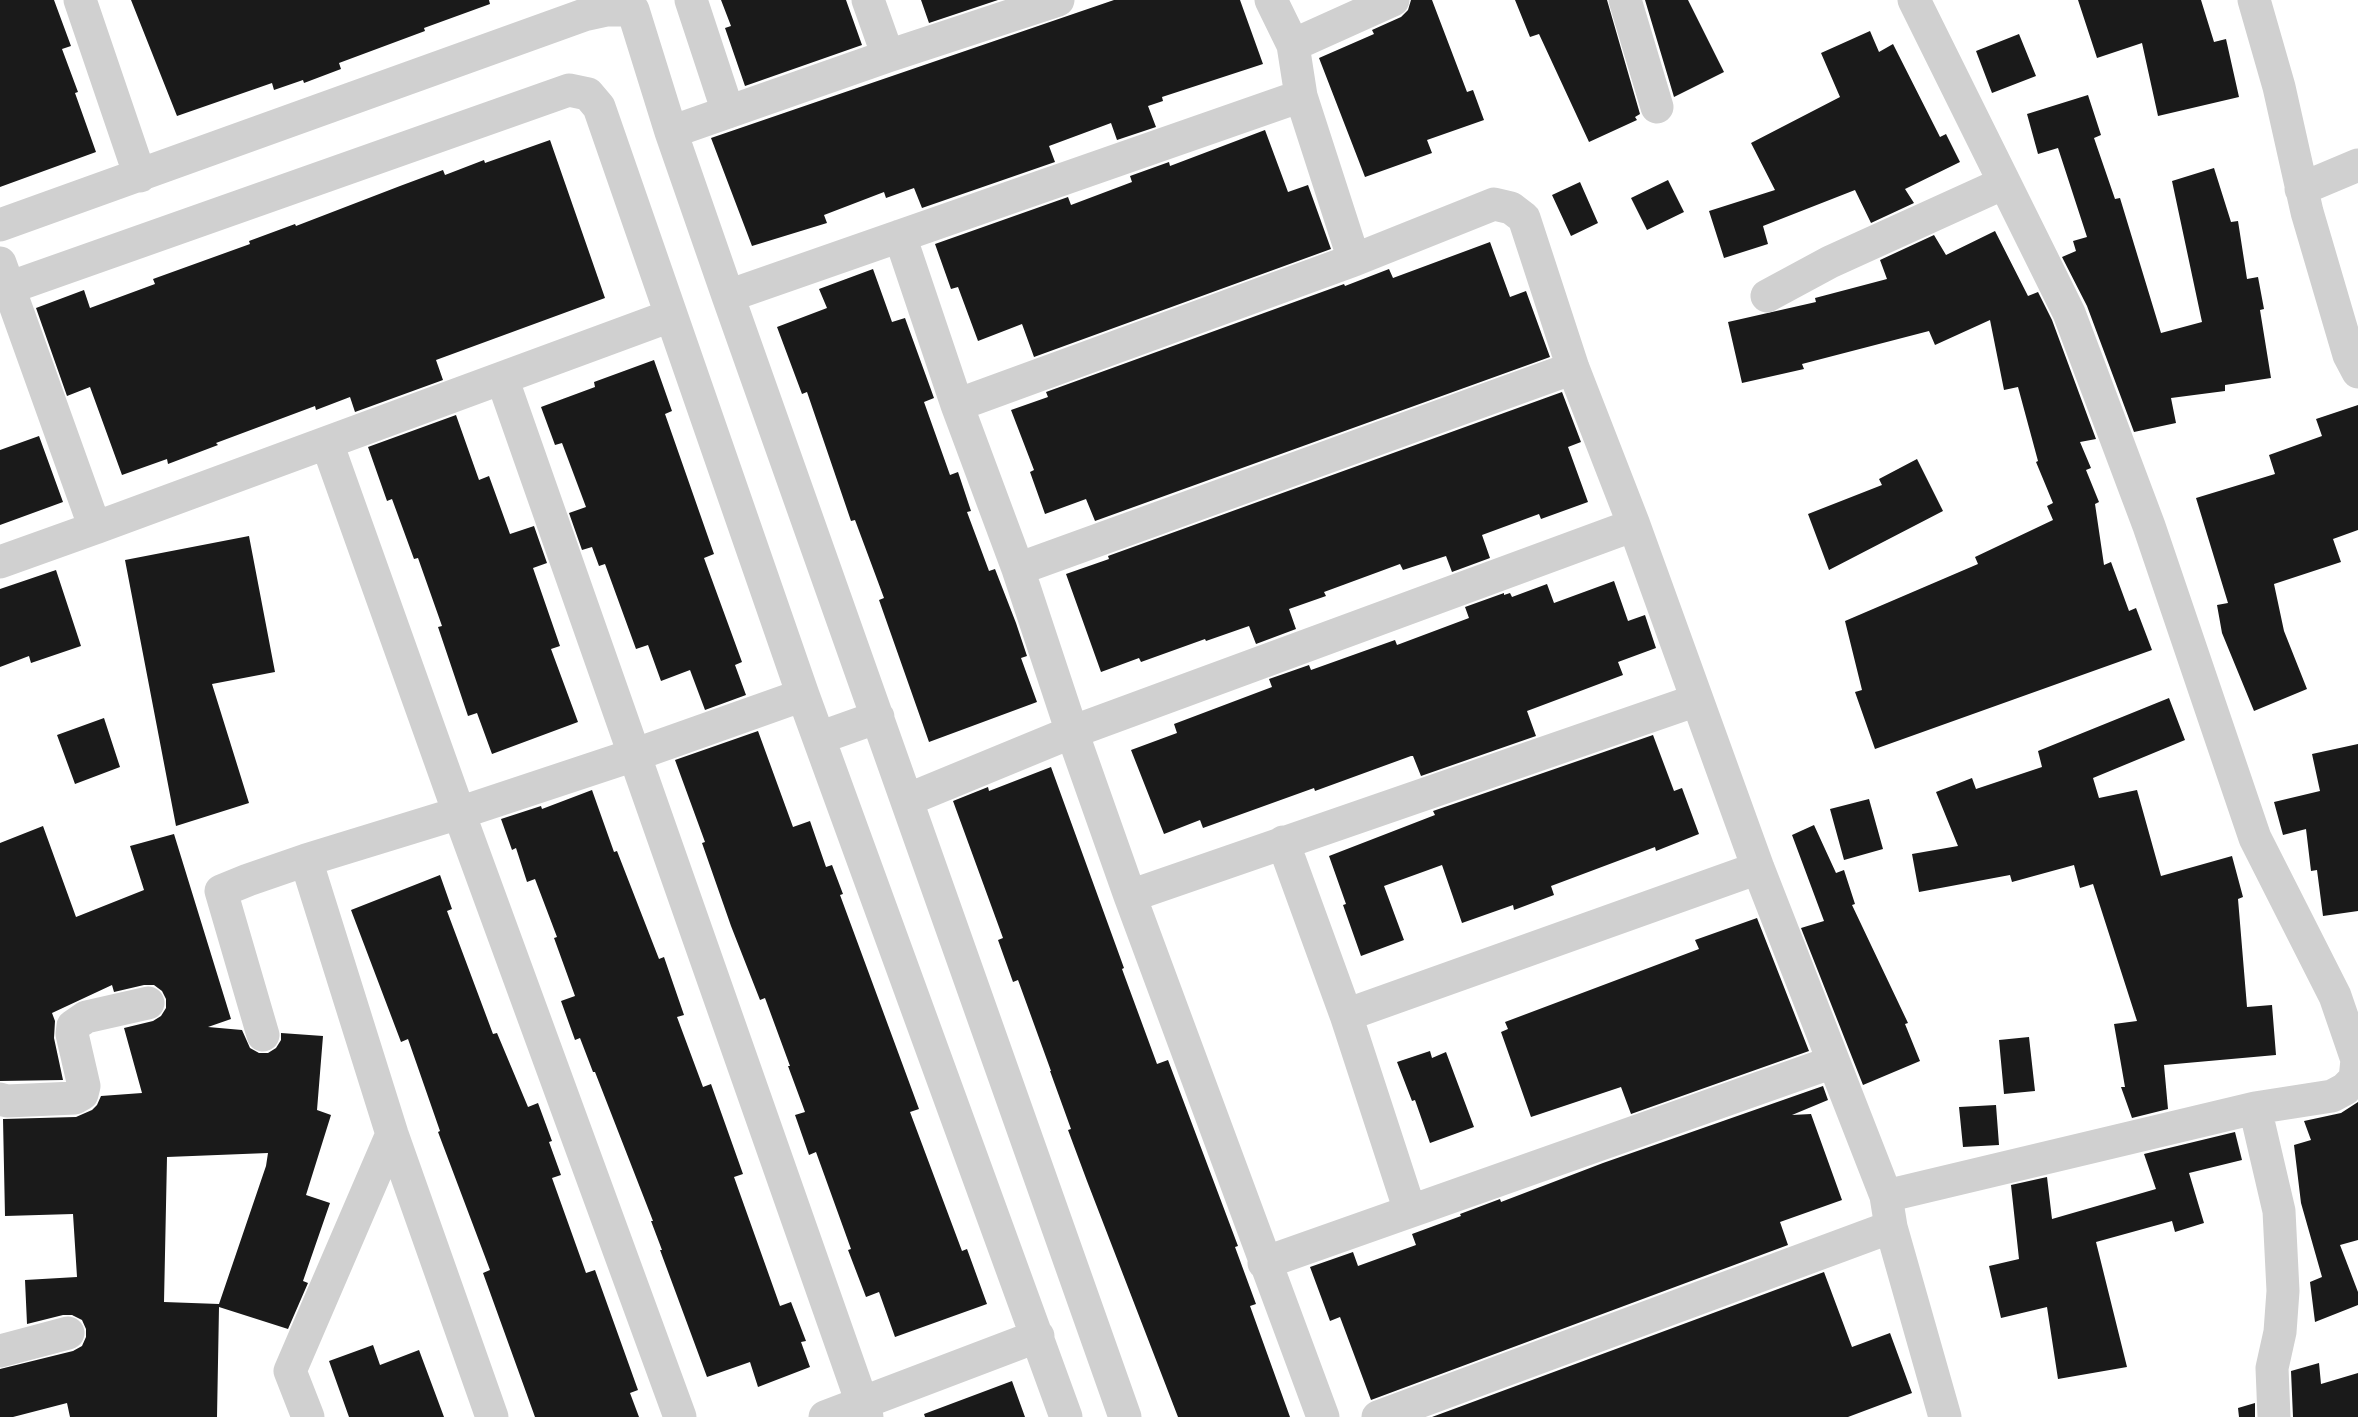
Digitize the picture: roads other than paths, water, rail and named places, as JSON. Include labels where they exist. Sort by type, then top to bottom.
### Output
[{"type":"street","points":[[80,0],[140,176]]},
{"type":"street","points":[[691,0],[728,112]]},
{"type":"street","points":[[868,0],[888,56]]},
{"type":"street","points":[[671,132],[888,56],[1058,0]]},
{"type":"street","points":[[1271,0],[1293,45],[1301,96],[1354,260]]},
{"type":"street","points":[[1293,45],[1393,0]]},
{"type":"street","points":[[1625,0],[1657,107]]},
{"type":"street","points":[[1378,1417],[1888,1211],[2255,1108],[2332,1096],[2355,1078],[2358,1060],[2346,991],[2255,838],[2149,526],[2069,313],[1914,0]]},
{"type":"street","points":[[2254,0],[2279,87],[2301,189],[2349,355],[2358,372]]},
{"type":"street","points":[[0,225],[584,15],[631,5],[671,132],[728,296],[1125,1417]]},
{"type":"street","points":[[95,528],[3,280],[569,90],[588,94],[599,107],[803,695],[1066,1417]]},
{"type":"street","points":[[728,296],[1301,96]]},
{"type":"street","points":[[2301,189],[2358,165]]},
{"type":"street","points":[[1767,296],[1830,262],[2004,183]]},
{"type":"street","points":[[957,405],[1354,260],[1494,204],[1511,208],[1524,218],[1573,368],[1634,525],[1758,868],[1888,1211],[1945,1417]]},
{"type":"street","points":[[900,236],[957,405],[1018,568],[1072,732],[1130,896],[1264,1263],[1323,1417]]},
{"type":"street","points":[[0,562],[670,316]]},
{"type":"street","points":[[1018,568],[1573,368]]},
{"type":"street","points":[[502,378],[864,1410]]},
{"type":"street","points":[[327,442],[459,813],[680,1417]]},
{"type":"street","points":[[907,800],[1072,732],[1634,525]]},
{"type":"street","points":[[263,1035],[222,891],[306,860],[459,813],[634,755],[803,695]]},
{"type":"street","points":[[1130,896],[1697,700]]},
{"type":"street","points":[[819,738],[878,717]]},
{"type":"street","points":[[1283,842],[1346,1015],[1410,1211]]},
{"type":"street","points":[[306,860],[392,1134],[492,1417]]},
{"type":"street","points":[[1346,1015],[1758,868]]},
{"type":"street","points":[[0,1099],[7,1101],[75,1098],[82,1094],[84,1086],[72,1034],[73,1026],[86,1017],[148,1003]]},
{"type":"street","points":[[1264,1263],[1833,1062]]},
{"type":"street","points":[[2255,1108],[2279,1211],[2283,1291],[2280,1332],[2272,1368],[2274,1417]]},
{"type":"street","points":[[308,1417],[290,1371],[392,1134]]},
{"type":"street","points":[[0,1351],[68,1333]]},
{"type":"street","points":[[825,1417],[864,1410],[1038,1336]]}]
